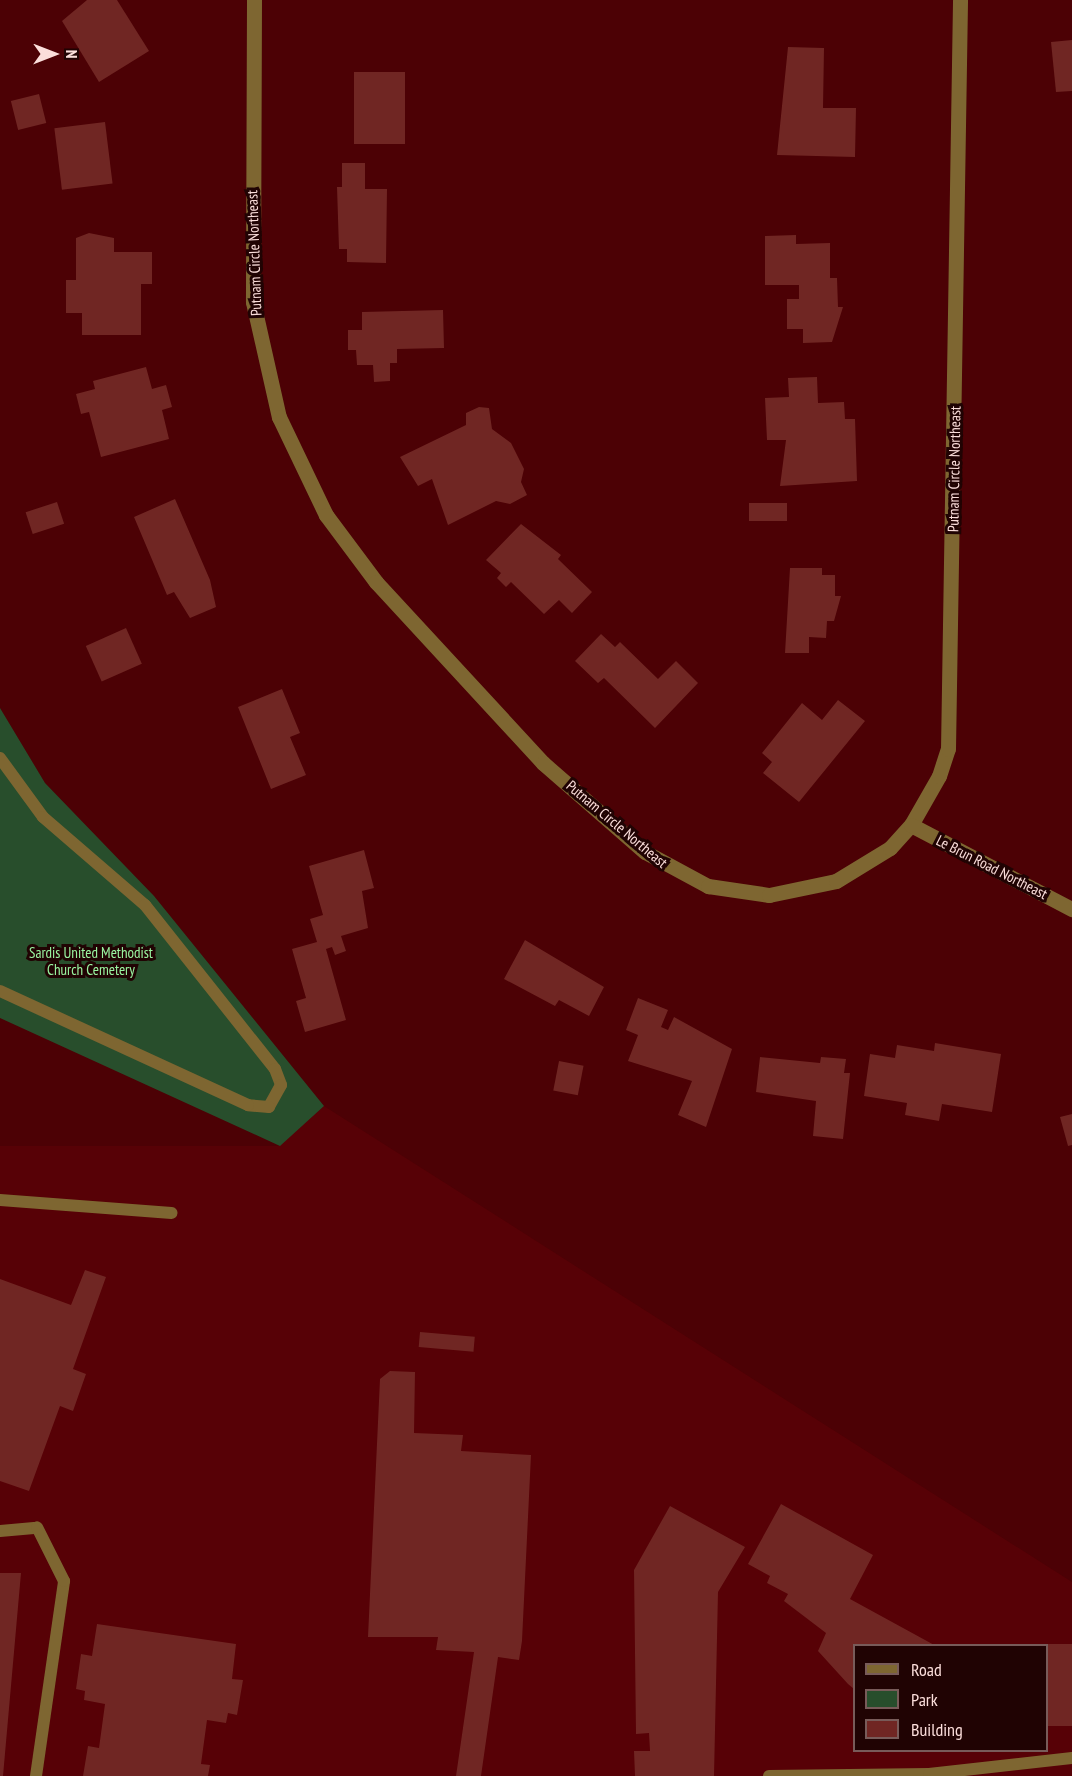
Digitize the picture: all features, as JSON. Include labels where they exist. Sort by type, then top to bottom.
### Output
[{"type":"street","name":"Putnam Circle Northeast","points":[[254,0],[251,252],[263,360],[301,471],[326,515],[376,582],[543,763],[675,872],[740,893],[801,891],[864,867],[911,825],[939,776],[952,720],[960,0]]},
{"type":"street","name":"Le Brun Road Northeast","points":[[911,825],[1072,909]]},
{"type":"lane","points":[[0,758],[43,818],[145,905],[275,1069],[281,1085],[269,1107],[248,1105],[0,991]]},
{"type":"lane","points":[[0,1200],[172,1213]]},
{"type":"lane","points":[[0,1531],[35,1528],[64,1581],[36,1776]]},
{"type":"lane","points":[[769,1776],[929,1774],[1072,1758]]},
{"type":"shaded area","points":[[324,1106],[1072,1582],[1072,1776],[0,1776],[0,1146],[279,1146]]},
{"type":"green space","name":"Sardis United Methodist Church Cemetery","points":[[0,708],[45,783],[154,896],[324,1106],[280,1146],[0,1018]]},
{"type":"building","points":[[87,0],[117,0],[149,51],[99,82],[62,21]]},
{"type":"building","points":[[1072,40],[1072,91],[1056,92],[1051,42]]},
{"type":"building","points":[[788,47],[824,48],[823,108],[856,108],[855,157],[777,155]]},
{"type":"building","points":[[354,72],[405,72],[405,144],[354,144]]},
{"type":"building","points":[[39,94],[46,123],[18,130],[11,101]]},
{"type":"building","points":[[105,122],[113,184],[62,190],[54,128]]},
{"type":"building","points":[[342,163],[365,163],[365,189],[387,189],[386,263],[347,262],[347,249],[339,249],[337,187],[342,187]]},
{"type":"building","points":[[89,233],[114,238],[114,252],[152,252],[152,284],[141,284],[141,335],[82,335],[82,313],[66,313],[66,280],[76,280],[76,238]]},
{"type":"building","points":[[796,235],[796,244],[830,243],[830,278],[837,278],[838,307],[843,307],[832,342],[803,343],[803,329],[787,329],[787,299],[799,299],[799,285],[765,285],[765,236]]},
{"type":"building","points":[[443,310],[444,348],[397,349],[397,363],[390,363],[390,381],[374,382],[373,365],[357,365],[356,350],[348,350],[348,330],[362,330],[362,312]]},
{"type":"building","points":[[146,367],[152,389],[166,385],[172,407],[162,410],[169,439],[101,457],[89,412],[81,414],[76,394],[95,389],[93,381]]},
{"type":"building","points":[[817,377],[818,403],[844,402],[845,419],[855,419],[857,481],[780,486],[786,440],[767,440],[765,398],[789,397],[788,378]]},
{"type":"building","points":[[479,407],[489,408],[492,429],[511,443],[524,469],[521,482],[527,495],[510,504],[496,501],[448,525],[432,479],[418,486],[400,457],[466,425],[466,413]]},
{"type":"building","points":[[175,499],[210,580],[216,607],[190,618],[174,592],[167,595],[134,517]]},
{"type":"building","points":[[57,502],[64,524],[33,534],[26,512]]},
{"type":"building","points":[[749,503],[787,503],[787,521],[749,521]]},
{"type":"building","points":[[521,524],[561,555],[558,559],[592,592],[572,613],[559,600],[544,614],[511,582],[506,587],[497,578],[501,573],[486,560]]},
{"type":"building","points":[[790,568],[822,568],[822,575],[835,575],[835,596],[841,596],[834,621],[827,621],[826,638],[809,637],[809,653],[785,653]]},
{"type":"building","points":[[126,628],[142,664],[102,682],[86,646]]},
{"type":"building","points":[[601,634],[615,647],[620,642],[658,679],[676,661],[698,683],[655,728],[604,678],[598,683],[575,661]]},
{"type":"building","points":[[282,689],[300,733],[290,737],[306,775],[271,789],[238,707]]},
{"type":"building","points":[[838,700],[865,721],[799,802],[763,773],[772,762],[762,753],[802,703],[822,720]]},
{"type":"building","points":[[364,850],[374,888],[362,891],[368,928],[341,936],[346,951],[335,955],[332,947],[326,949],[346,1020],[305,1032],[296,1001],[306,998],[292,949],[317,942],[310,919],[323,915],[309,866]]},
{"type":"building","points":[[525,940],[604,987],[589,1016],[559,1000],[555,1006],[504,979]]},
{"type":"building","points":[[638,998],[668,1010],[661,1027],[668,1030],[674,1017],[732,1049],[706,1127],[678,1115],[692,1081],[628,1061],[638,1035],[626,1030]]},
{"type":"building","points":[[935,1043],[1001,1054],[992,1112],[942,1104],[939,1121],[905,1115],[907,1103],[864,1096],[870,1054],[895,1058],[897,1045],[934,1051]]},
{"type":"building","points":[[760,1057],[820,1063],[821,1057],[846,1059],[844,1073],[850,1073],[843,1139],[813,1136],[816,1101],[756,1092]]},
{"type":"building","points":[[559,1061],[584,1066],[578,1095],[553,1090]]},
{"type":"building","points":[[1072,1114],[1072,1145],[1068,1146],[1060,1117]]},
{"type":"building","points":[[85,1270],[106,1277],[73,1369],[86,1374],[73,1411],[60,1406],[29,1491],[0,1481],[0,1279],[71,1305]]},
{"type":"building","points":[[420,1332],[475,1337],[473,1352],[419,1347]]},
{"type":"building","points":[[390,1371],[415,1372],[414,1433],[463,1435],[461,1451],[531,1455],[522,1641],[519,1660],[498,1657],[481,1776],[456,1776],[474,1652],[436,1650],[438,1637],[368,1637],[380,1379]]},
{"type":"building","points":[[781,1504],[873,1555],[850,1599],[932,1644],[853,1644],[853,1688],[818,1651],[826,1633],[784,1601],[788,1594],[767,1583],[770,1576],[748,1564]]},
{"type":"building","points":[[670,1506],[745,1547],[718,1592],[714,1776],[635,1776],[634,1751],[650,1751],[649,1733],[636,1734],[634,1570]]},
{"type":"building","points":[[0,1573],[21,1573],[3,1776],[0,1776]]},
{"type":"building","points":[[97,1624],[236,1644],[232,1679],[243,1680],[237,1715],[228,1713],[226,1723],[207,1720],[201,1764],[210,1765],[208,1776],[83,1776],[88,1746],[99,1748],[105,1704],[84,1700],[85,1691],[76,1689],[81,1654],[92,1656]]},
{"type":"building","points":[[1048,1644],[1072,1644],[1072,1726],[1048,1726]]}]
